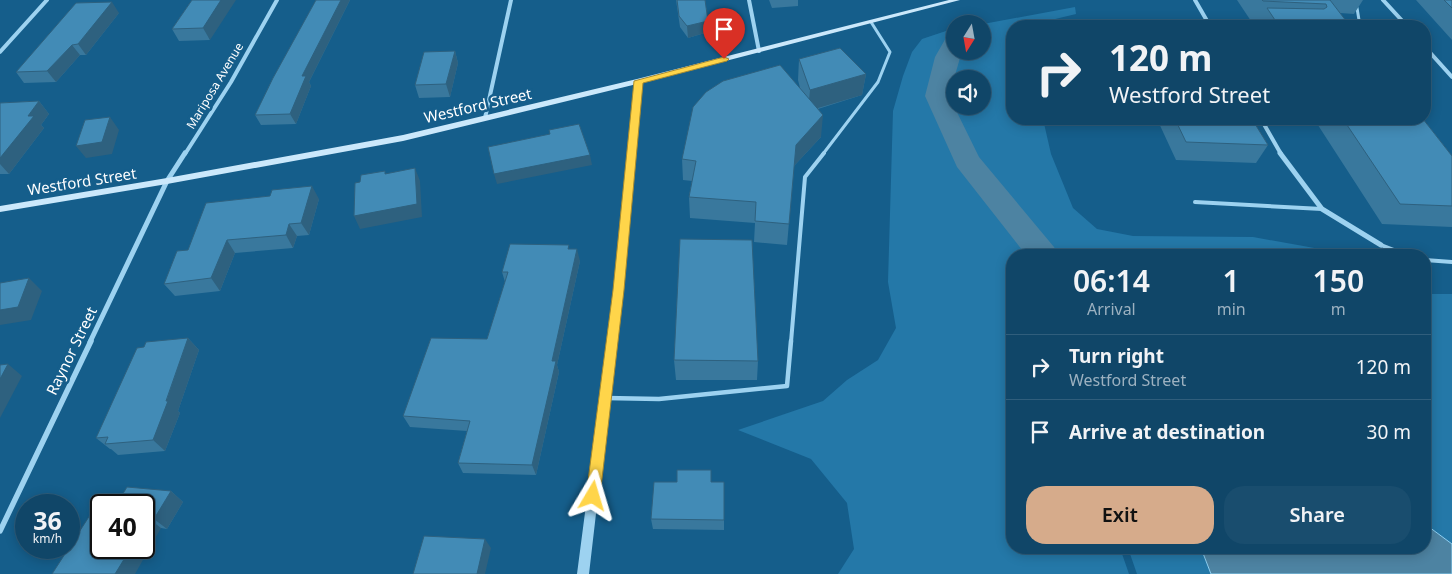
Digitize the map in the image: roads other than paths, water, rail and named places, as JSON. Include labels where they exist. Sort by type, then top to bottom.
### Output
[{"type":"main road","name":"Westford Street","points":[[0,209],[403,138],[759,51],[957,0]]},
{"type":"street","points":[[0,52],[47,0]]},
{"type":"street","name":"Mariposa Avenue","points":[[167,181],[231,82],[277,0]]},
{"type":"street","points":[[485,118],[511,0]]},
{"type":"street","points":[[749,0],[759,51]]},
{"type":"street","points":[[1195,0],[1206,20]]},
{"type":"street","points":[[1383,0],[1401,20]]},
{"type":"street","points":[[1431,54],[1452,77]]},
{"type":"street","points":[[584,574],[618,290],[638,81]]},
{"type":"street","points":[[1264,125],[1285,161],[1322,209],[1381,245]]},
{"type":"street","name":"Raynor Street","points":[[0,531],[167,181]]},
{"type":"lane","points":[[1350,0],[1357,8],[1359,20]]},
{"type":"lane","points":[[605,398],[659,399],[787,386],[805,177],[878,82],[890,52],[871,22]]},
{"type":"lane","points":[[1195,202],[1322,209]]},
{"type":"lane","points":[[1381,245],[1391,249]]},
{"type":"lane","points":[[1431,260],[1452,262]]},
{"type":"waterway","points":[[946,60],[937,96],[967,161],[1038,249]]}]
